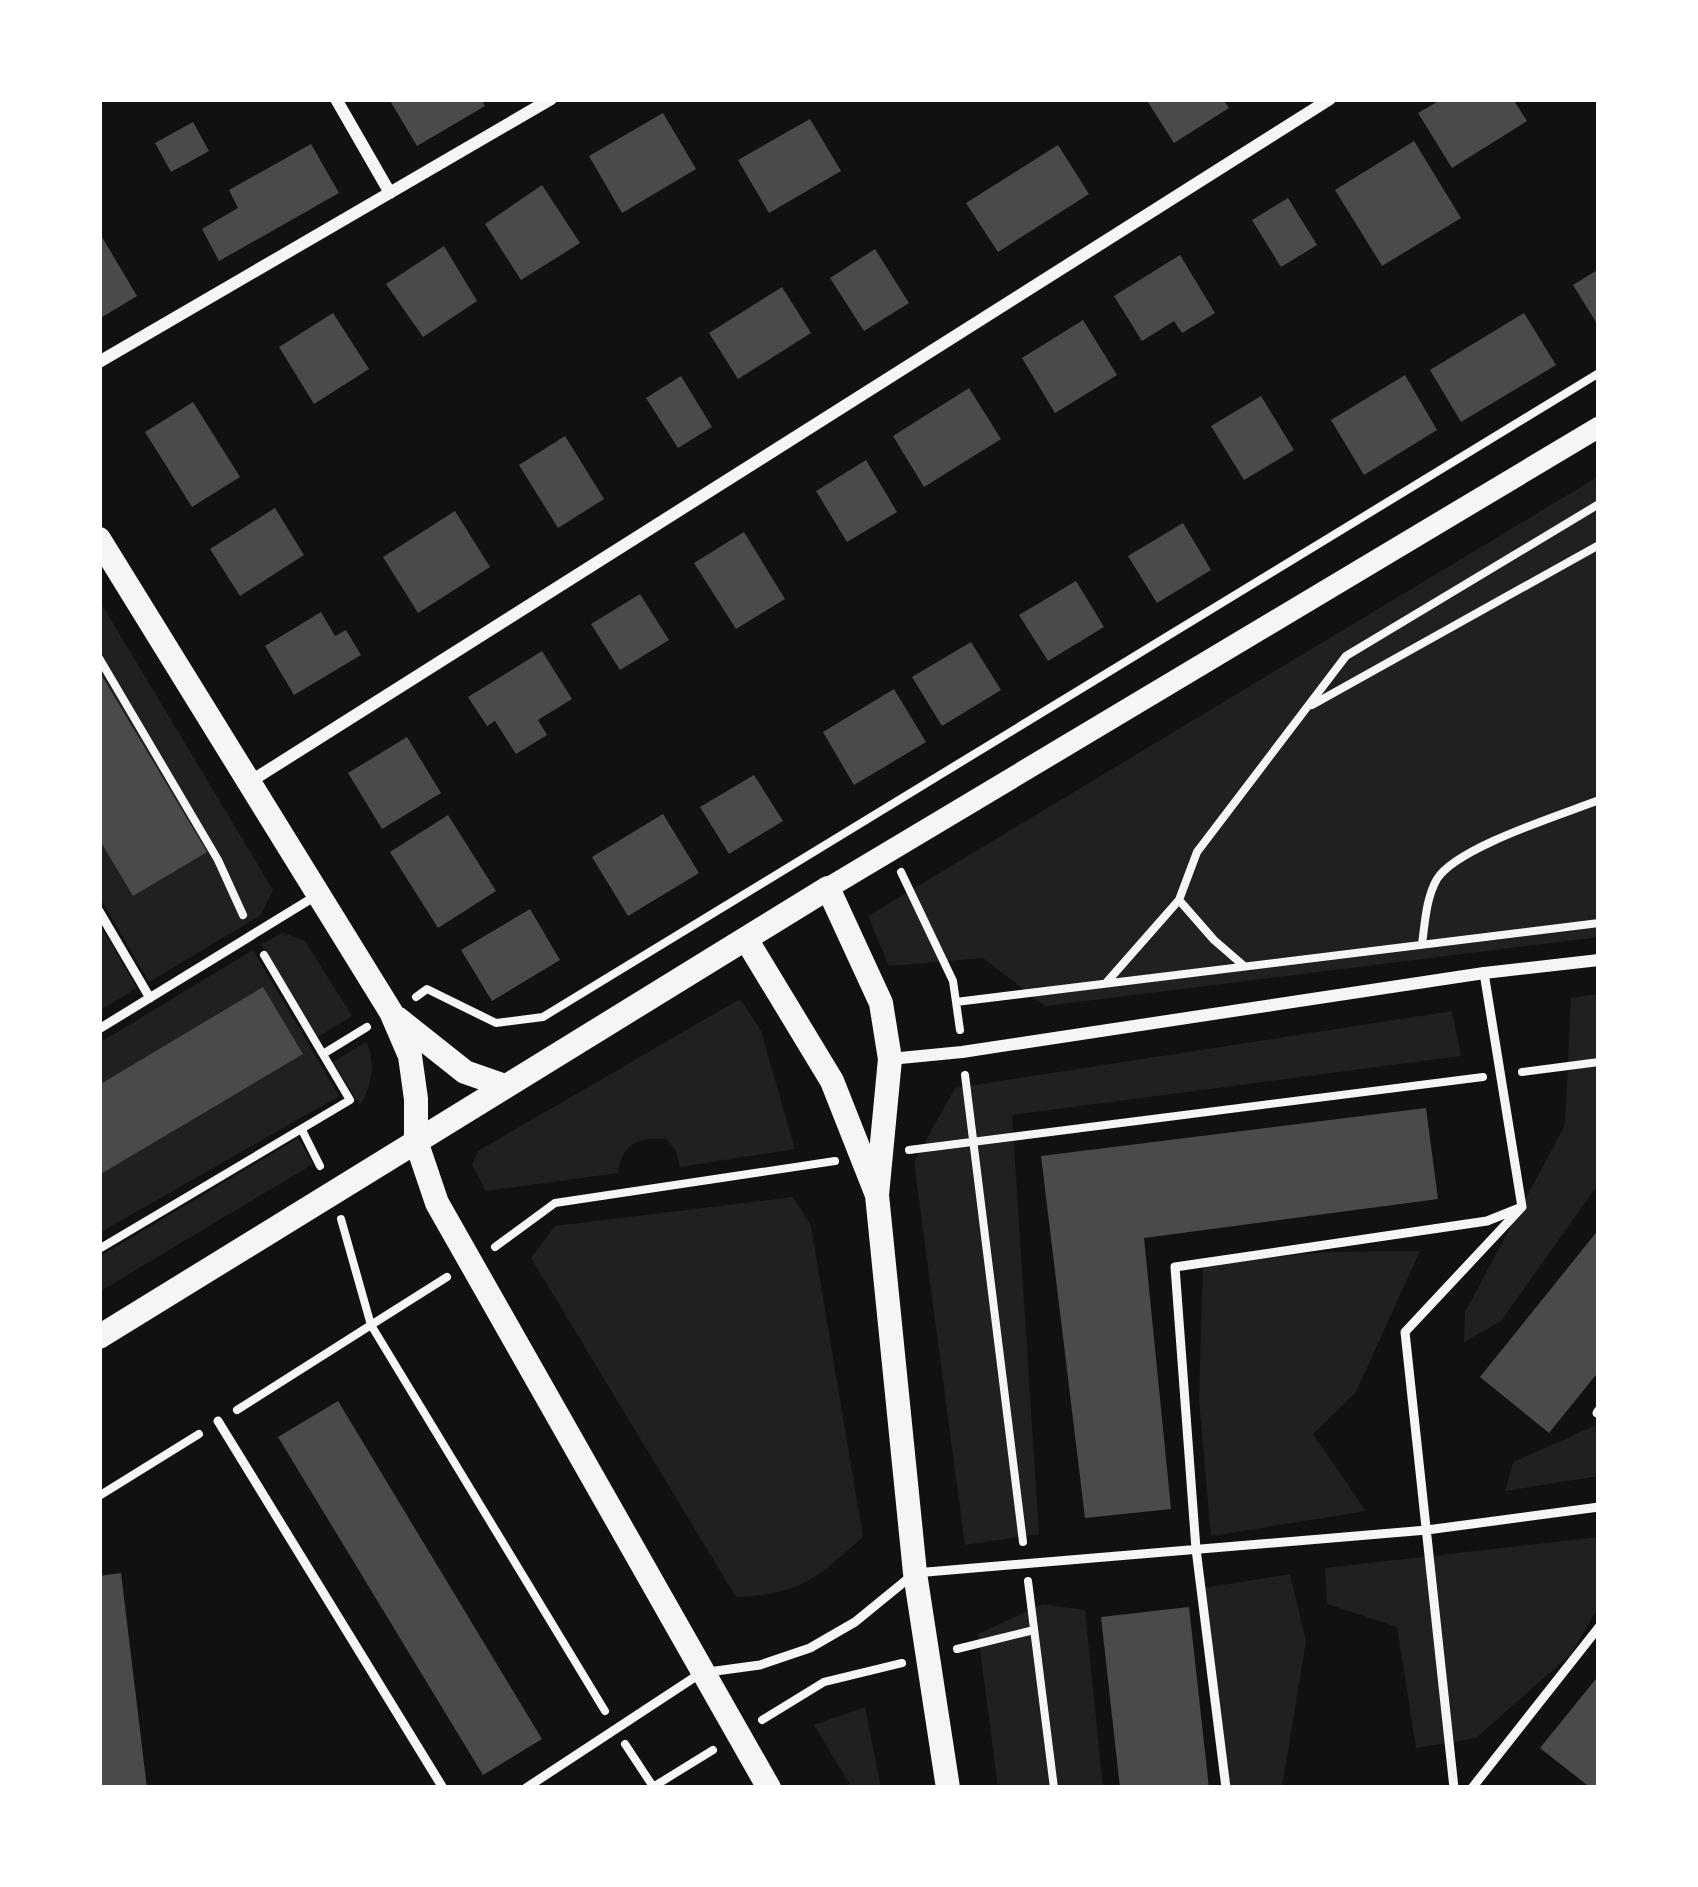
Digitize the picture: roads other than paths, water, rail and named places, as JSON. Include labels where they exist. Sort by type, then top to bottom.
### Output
[{"type":"main road","points":[[99,538],[391,1012],[410,1056],[416,1141],[436,1203],[770,1788]]},
{"type":"main road","points":[[99,1337],[828,888],[881,1003],[890,1059],[878,1196],[915,1573],[948,1788]]},
{"type":"main road","points":[[746,939],[832,1081],[878,1196]]},
{"type":"main road","points":[[391,1012],[465,1072],[505,1086]]},
{"type":"street","points":[[336,99],[390,193]]},
{"type":"street","points":[[99,362],[551,99]]},
{"type":"street","points":[[248,783],[1330,99]]},
{"type":"street","points":[[828,888],[1599,427]]},
{"type":"street","points":[[890,1059],[1599,960]]},
{"type":"lane","points":[[99,1029],[317,895]]},
{"type":"lane","points":[[99,910],[149,998]]},
{"type":"lane","points":[[1484,973],[1522,1207]]},
{"type":"lane","points":[[1454,1788],[1405,1332],[1522,1207]]},
{"type":"lane","points":[[1226,1788],[1196,1549],[1175,1268],[1487,1221],[1522,1207]]},
{"type":"lane","points":[[218,1421],[443,1788]]},
{"type":"lane","points":[[526,1788],[701,1673],[760,1665],[810,1648],[855,1622],[915,1573],[1427,1530],[1599,1507]]},
{"type":"lane","points":[[1472,1788],[1599,1627]]}]
